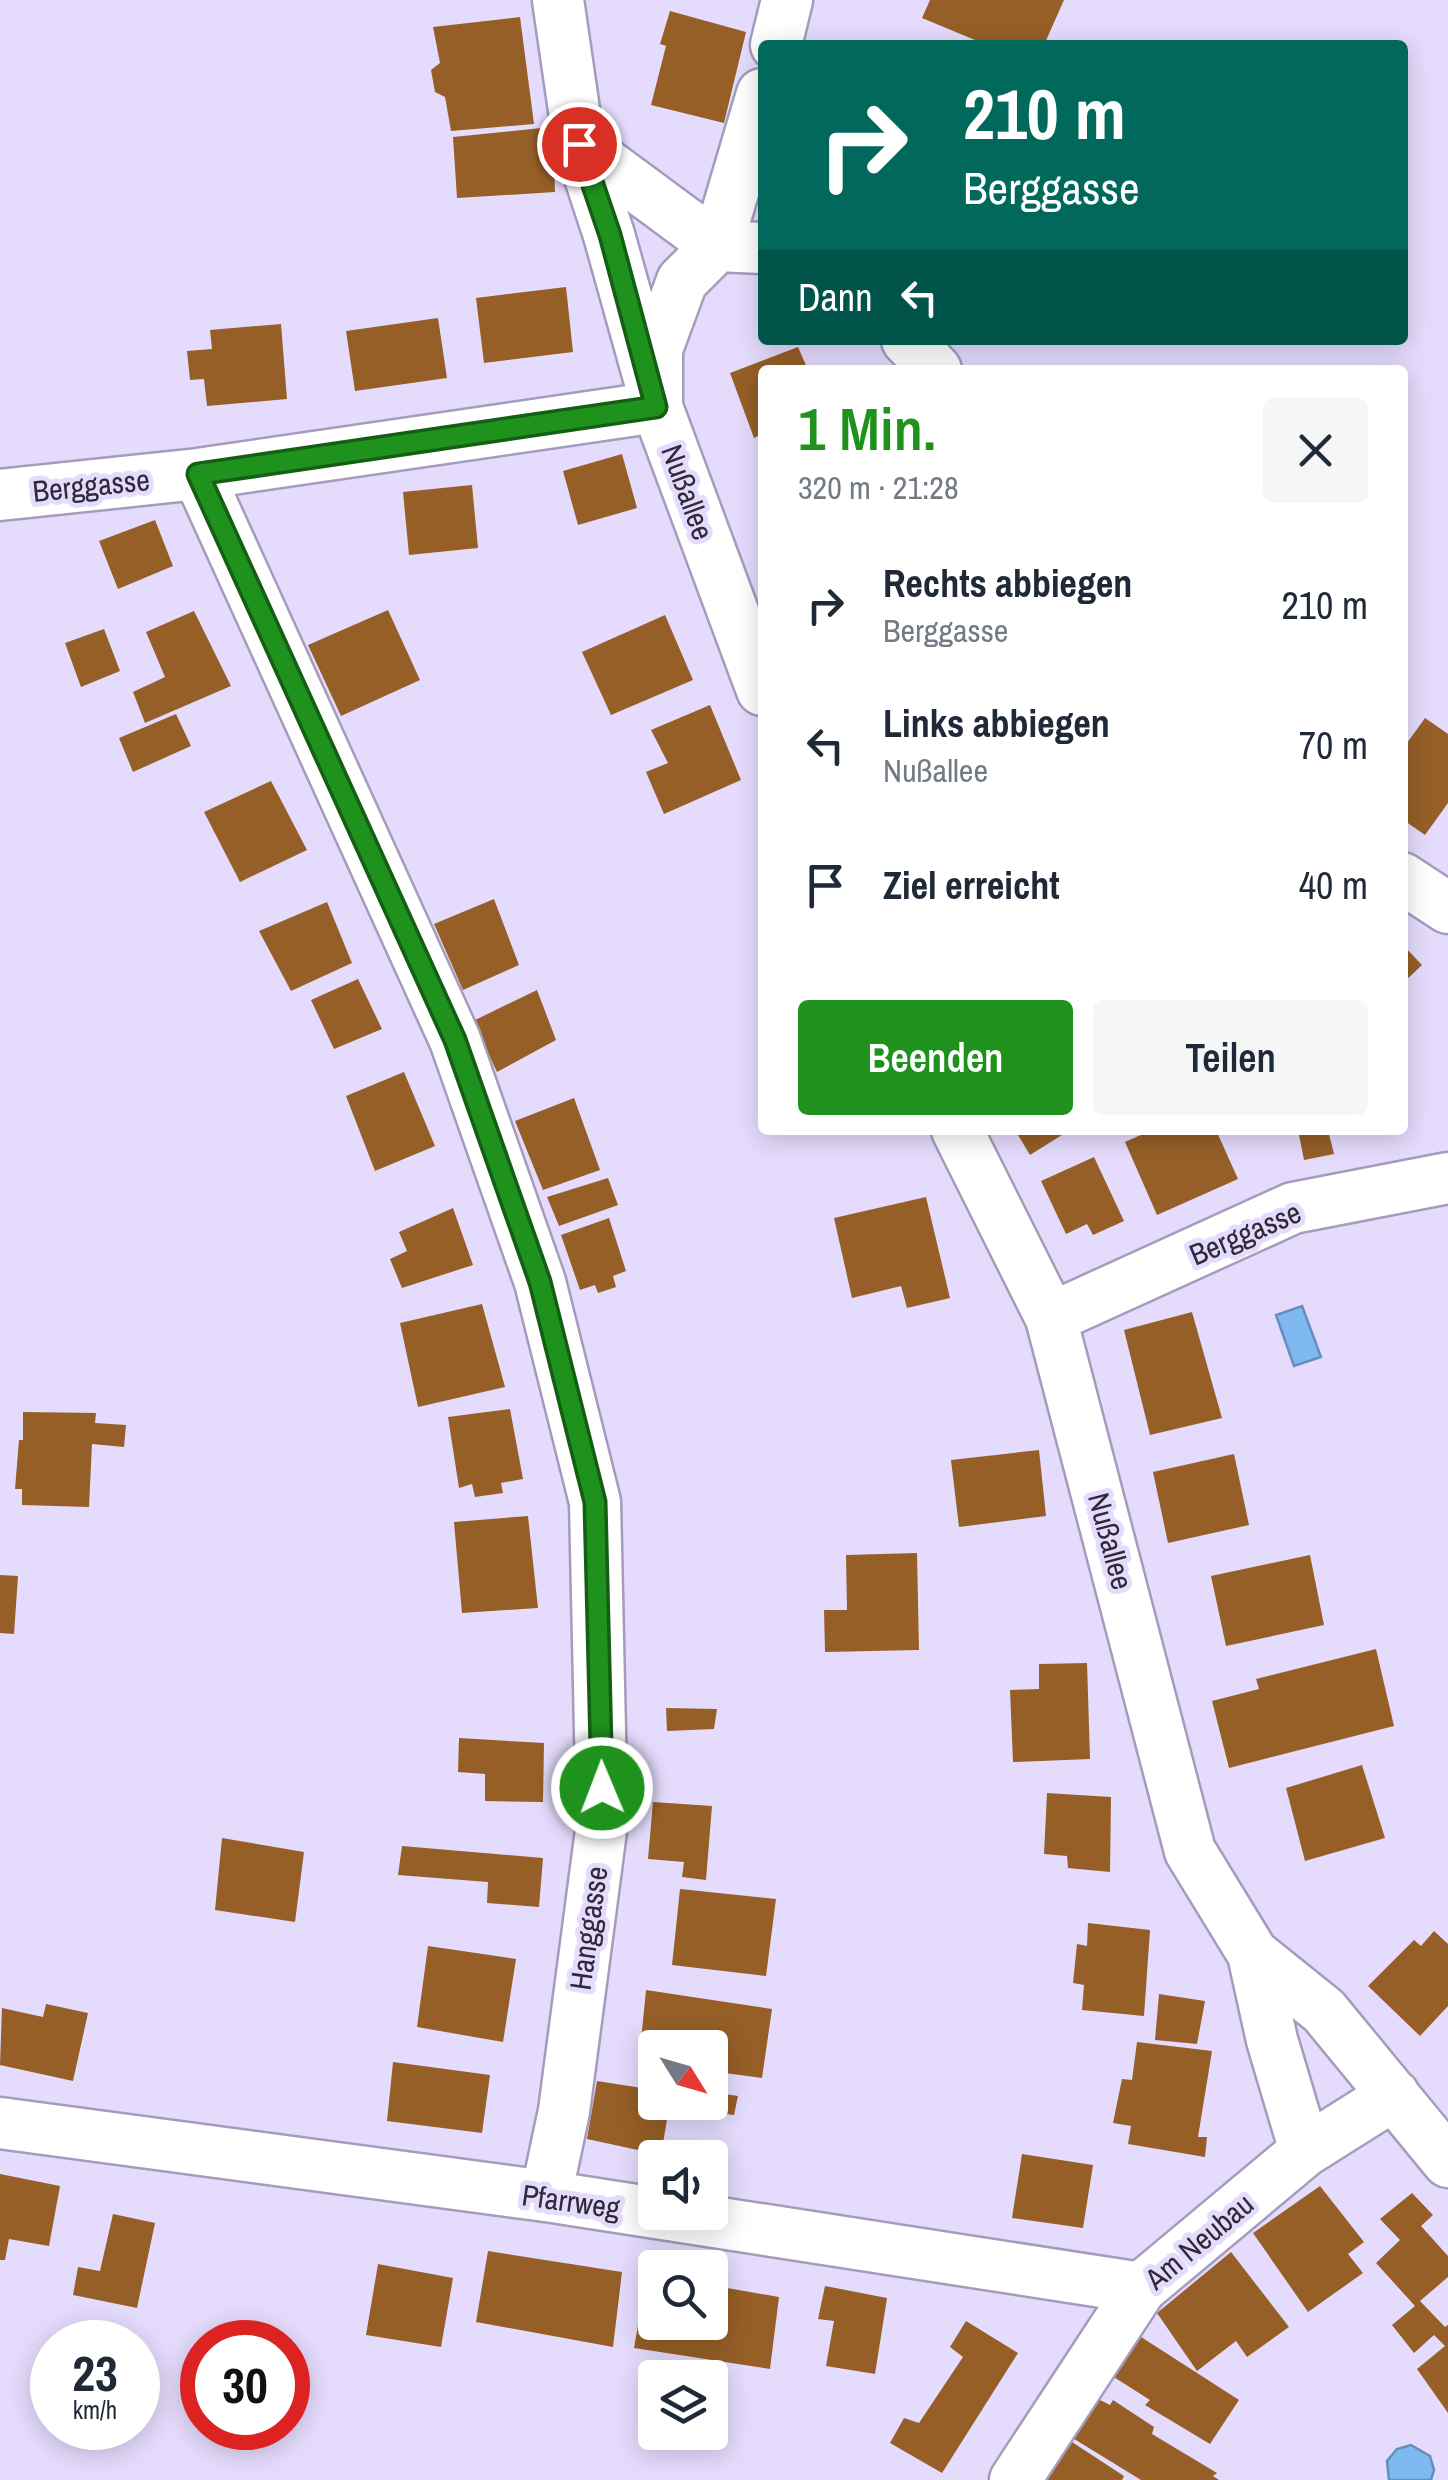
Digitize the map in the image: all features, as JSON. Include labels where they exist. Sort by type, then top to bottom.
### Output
[{"type":"street","name":"Nußallee","points":[[558,0],[579,144],[610,235],[656,407],[758,679]]},
{"type":"street","points":[[777,40],[788,0]]},
{"type":"street","points":[[740,247],[758,122]]},
{"type":"street","points":[[579,144],[740,247]]},
{"type":"street","points":[[656,407],[657,349],[682,281],[740,247]]},
{"type":"street","points":[[912,345],[931,365]]},
{"type":"street","name":"Berggasse","points":[[0,495],[198,474],[656,407]]},
{"type":"street","name":"Hanggasse","points":[[198,474],[455,1040],[540,1282],[595,1502],[602,1823],[564,2111],[546,2196]]},
{"type":"street","points":[[1408,882],[1448,908]]},
{"type":"street","name":"Nußallee","points":[[959,1135],[1051,1318],[1190,1850],[1253,1954],[1272,2040],[1305,2151]]},
{"type":"street","name":"Berggasse","points":[[1051,1318],[1293,1208],[1448,1178]]},
{"type":"street","name":"Nußallee","points":[[1253,1954],[1324,2011],[1448,2162]]},
{"type":"street","name":"Am Neubau","points":[[1016,2480],[1141,2288],[1305,2151],[1394,2095]]},
{"type":"street","name":"Pfarrweg","points":[[0,2123],[546,2196],[1141,2288]]},
{"type":"water","points":[[1302,1306],[1321,1357],[1294,1366],[1276,1315]]},
{"type":"water","points":[[1411,2445],[1430,2456],[1434,2470],[1431,2480],[1389,2480],[1387,2461],[1397,2449]]},
{"type":"building","points":[[930,0],[1064,0],[1046,40],[975,40],[922,18]]},
{"type":"building","points":[[670,11],[746,32],[724,123],[651,105],[666,46],[660,44]]},
{"type":"building","points":[[520,17],[534,124],[451,131],[445,97],[435,92],[431,70],[440,63],[433,27]]},
{"type":"building","points":[[541,128],[543,163],[554,164],[555,192],[457,198],[453,137]]},
{"type":"building","points":[[566,287],[573,352],[484,363],[476,298]]},
{"type":"building","points":[[438,318],[447,378],[355,391],[346,331]]},
{"type":"building","points":[[281,324],[287,399],[207,406],[204,379],[190,380],[187,351],[212,349],[210,330]]},
{"type":"building","points":[[798,347],[806,365],[758,365],[758,436],[754,438],[730,373]]},
{"type":"building","points":[[622,454],[637,508],[578,525],[563,471]]},
{"type":"building","points":[[472,485],[478,548],[409,555],[403,492]]},
{"type":"building","points":[[155,520],[173,566],[118,589],[99,541]]},
{"type":"building","points":[[388,610],[420,680],[341,716],[308,645]]},
{"type":"building","points":[[194,611],[231,686],[145,723],[133,692],[165,677],[146,632]]},
{"type":"building","points":[[665,615],[693,680],[611,715],[582,652]]},
{"type":"building","points":[[104,629],[120,671],[81,687],[65,643]]},
{"type":"building","points":[[710,705],[741,780],[664,814],[646,772],[668,763],[651,730]]},
{"type":"building","points":[[176,714],[191,746],[133,772],[119,738]]},
{"type":"building","points":[[1425,718],[1448,734],[1448,803],[1425,835],[1408,823],[1408,742]]},
{"type":"building","points":[[271,781],[307,850],[240,882],[204,812]]},
{"type":"building","points":[[494,899],[519,965],[463,990],[434,924]]},
{"type":"building","points":[[327,902],[352,963],[291,991],[259,931]]},
{"type":"building","points":[[1408,950],[1422,965],[1408,978]]},
{"type":"building","points":[[358,979],[382,1029],[334,1049],[311,1000]]},
{"type":"building","points":[[537,990],[556,1040],[497,1072],[473,1021]]},
{"type":"building","points":[[404,1072],[435,1146],[375,1171],[346,1096]]},
{"type":"building","points":[[574,1098],[600,1170],[543,1190],[515,1121]]},
{"type":"building","points":[[1018,1135],[1062,1135],[1030,1155]]},
{"type":"building","points":[[1141,1135],[1218,1135],[1238,1179],[1157,1215],[1125,1142]]},
{"type":"building","points":[[1299,1135],[1329,1135],[1334,1154],[1304,1160]]},
{"type":"building","points":[[1094,1157],[1124,1221],[1093,1235],[1087,1224],[1066,1234],[1041,1181]]},
{"type":"building","points":[[608,1178],[618,1205],[559,1226],[547,1197]]},
{"type":"building","points":[[926,1197],[950,1298],[907,1308],[901,1286],[852,1298],[834,1218]]},
{"type":"building","points":[[453,1208],[473,1265],[402,1288],[390,1259],[407,1251],[399,1232]]},
{"type":"building","points":[[609,1218],[626,1271],[613,1276],[616,1287],[598,1293],[595,1285],[580,1290],[561,1235]]},
{"type":"building","points":[[482,1304],[505,1387],[418,1407],[400,1323]]},
{"type":"building","points":[[1192,1312],[1222,1418],[1150,1435],[1124,1330]]},
{"type":"building","points":[[510,1409],[523,1479],[501,1483],[503,1493],[475,1497],[472,1484],[459,1488],[448,1417]]},
{"type":"building","points":[[23,1412],[96,1413],[95,1423],[126,1425],[124,1447],[92,1444],[89,1507],[22,1505],[22,1489],[15,1489]]},
{"type":"building","points":[[1039,1450],[1046,1516],[959,1527],[951,1460]]},
{"type":"building","points":[[1234,1454],[1249,1525],[1168,1543],[1153,1472]]},
{"type":"building","points":[[528,1516],[538,1608],[462,1613],[454,1522]]},
{"type":"building","points":[[917,1553],[919,1650],[825,1652],[824,1610],[847,1610],[846,1555]]},
{"type":"building","points":[[1310,1555],[1324,1625],[1226,1646],[1211,1576]]},
{"type":"building","points":[[0,1575],[18,1576],[14,1634],[0,1633]]},
{"type":"building","points":[[1376,1649],[1394,1726],[1229,1768],[1212,1701],[1259,1689],[1256,1679]]},
{"type":"building","points":[[1087,1663],[1090,1759],[1013,1762],[1010,1690],[1039,1689],[1039,1664]]},
{"type":"building","points":[[666,1708],[717,1709],[714,1729],[667,1731]]},
{"type":"building","points":[[459,1738],[544,1743],[543,1802],[485,1801],[485,1774],[458,1772]]},
{"type":"building","points":[[1362,1765],[1385,1838],[1305,1861],[1286,1788]]},
{"type":"building","points":[[1047,1793],[1111,1797],[1110,1872],[1068,1868],[1067,1856],[1044,1854]]},
{"type":"building","points":[[653,1802],[712,1806],[706,1880],[682,1877],[684,1862],[648,1859]]},
{"type":"building","points":[[222,1838],[304,1852],[295,1922],[215,1910]]},
{"type":"building","points":[[402,1846],[543,1858],[539,1907],[487,1903],[488,1882],[398,1875]]},
{"type":"building","points":[[680,1889],[776,1899],[766,1976],[672,1965]]},
{"type":"building","points":[[1088,1923],[1150,1930],[1144,2016],[1082,2010],[1084,1985],[1073,1983],[1077,1944],[1087,1946]]},
{"type":"building","points":[[1434,1931],[1448,1944],[1448,2006],[1420,2036],[1368,1986],[1414,1940],[1421,1946]]},
{"type":"building","points":[[428,1946],[516,1959],[503,2042],[417,2027]]},
{"type":"building","points":[[646,1990],[772,2009],[762,2078],[728,2073],[728,2030],[642,2030]]},
{"type":"building","points":[[1159,1994],[1205,2001],[1197,2044],[1155,2040]]},
{"type":"building","points":[[46,2004],[88,2013],[73,2081],[0,2065],[2,2008],[43,2017]]},
{"type":"building","points":[[1137,2042],[1212,2051],[1198,2137],[1207,2137],[1205,2157],[1128,2144],[1131,2126],[1113,2123],[1122,2079],[1132,2080]]},
{"type":"building","points":[[393,2062],[490,2075],[482,2133],[387,2121]]},
{"type":"building","points":[[597,2081],[638,2087],[638,2120],[667,2120],[664,2140],[638,2140],[638,2150],[587,2139]]},
{"type":"building","points":[[728,2095],[738,2096],[734,2115],[728,2114]]},
{"type":"building","points":[[1022,2154],[1093,2165],[1083,2228],[1012,2218]]},
{"type":"building","points":[[0,2174],[60,2186],[49,2246],[9,2239],[5,2260],[0,2260]]},
{"type":"building","points":[[1320,2186],[1364,2242],[1348,2254],[1363,2273],[1308,2312],[1253,2233]]},
{"type":"building","points":[[1412,2193],[1433,2215],[1421,2226],[1448,2256],[1448,2277],[1420,2301],[1445,2327],[1448,2325],[1448,2413],[1417,2369],[1445,2346],[1434,2335],[1414,2353],[1392,2325],[1415,2306],[1376,2263],[1400,2240],[1380,2219]]},
{"type":"building","points":[[113,2214],[155,2223],[137,2308],[73,2295],[78,2267],[100,2271]]},
{"type":"building","points":[[488,2251],[622,2272],[613,2347],[476,2322]]},
{"type":"building","points":[[1231,2252],[1289,2327],[1247,2357],[1236,2341],[1197,2371],[1157,2313]]},
{"type":"building","points":[[378,2264],[453,2278],[441,2347],[366,2335]]},
{"type":"building","points":[[825,2286],[887,2298],[875,2374],[826,2366],[834,2321],[818,2319]]},
{"type":"building","points":[[728,2288],[779,2297],[770,2369],[634,2348],[638,2325],[638,2340],[728,2340]]},
{"type":"building","points":[[966,2321],[1018,2353],[942,2473],[890,2443],[904,2418],[919,2423],[963,2357],[950,2347]]},
{"type":"building","points":[[1138,2335],[1239,2400],[1210,2444],[1145,2405],[1150,2400],[1109,2374]]},
{"type":"building","points":[[1096,2398],[1110,2405],[1113,2400],[1154,2427],[1152,2434],[1217,2473],[1213,2476],[1219,2480],[1141,2480],[1071,2437]]},
{"type":"building","points":[[1072,2442],[1124,2476],[1122,2480],[1047,2480]]},
{"type":"route","points":[[579,144],[610,235],[656,407],[198,474],[455,1040],[540,1282],[595,1502],[602,1788]]}]
